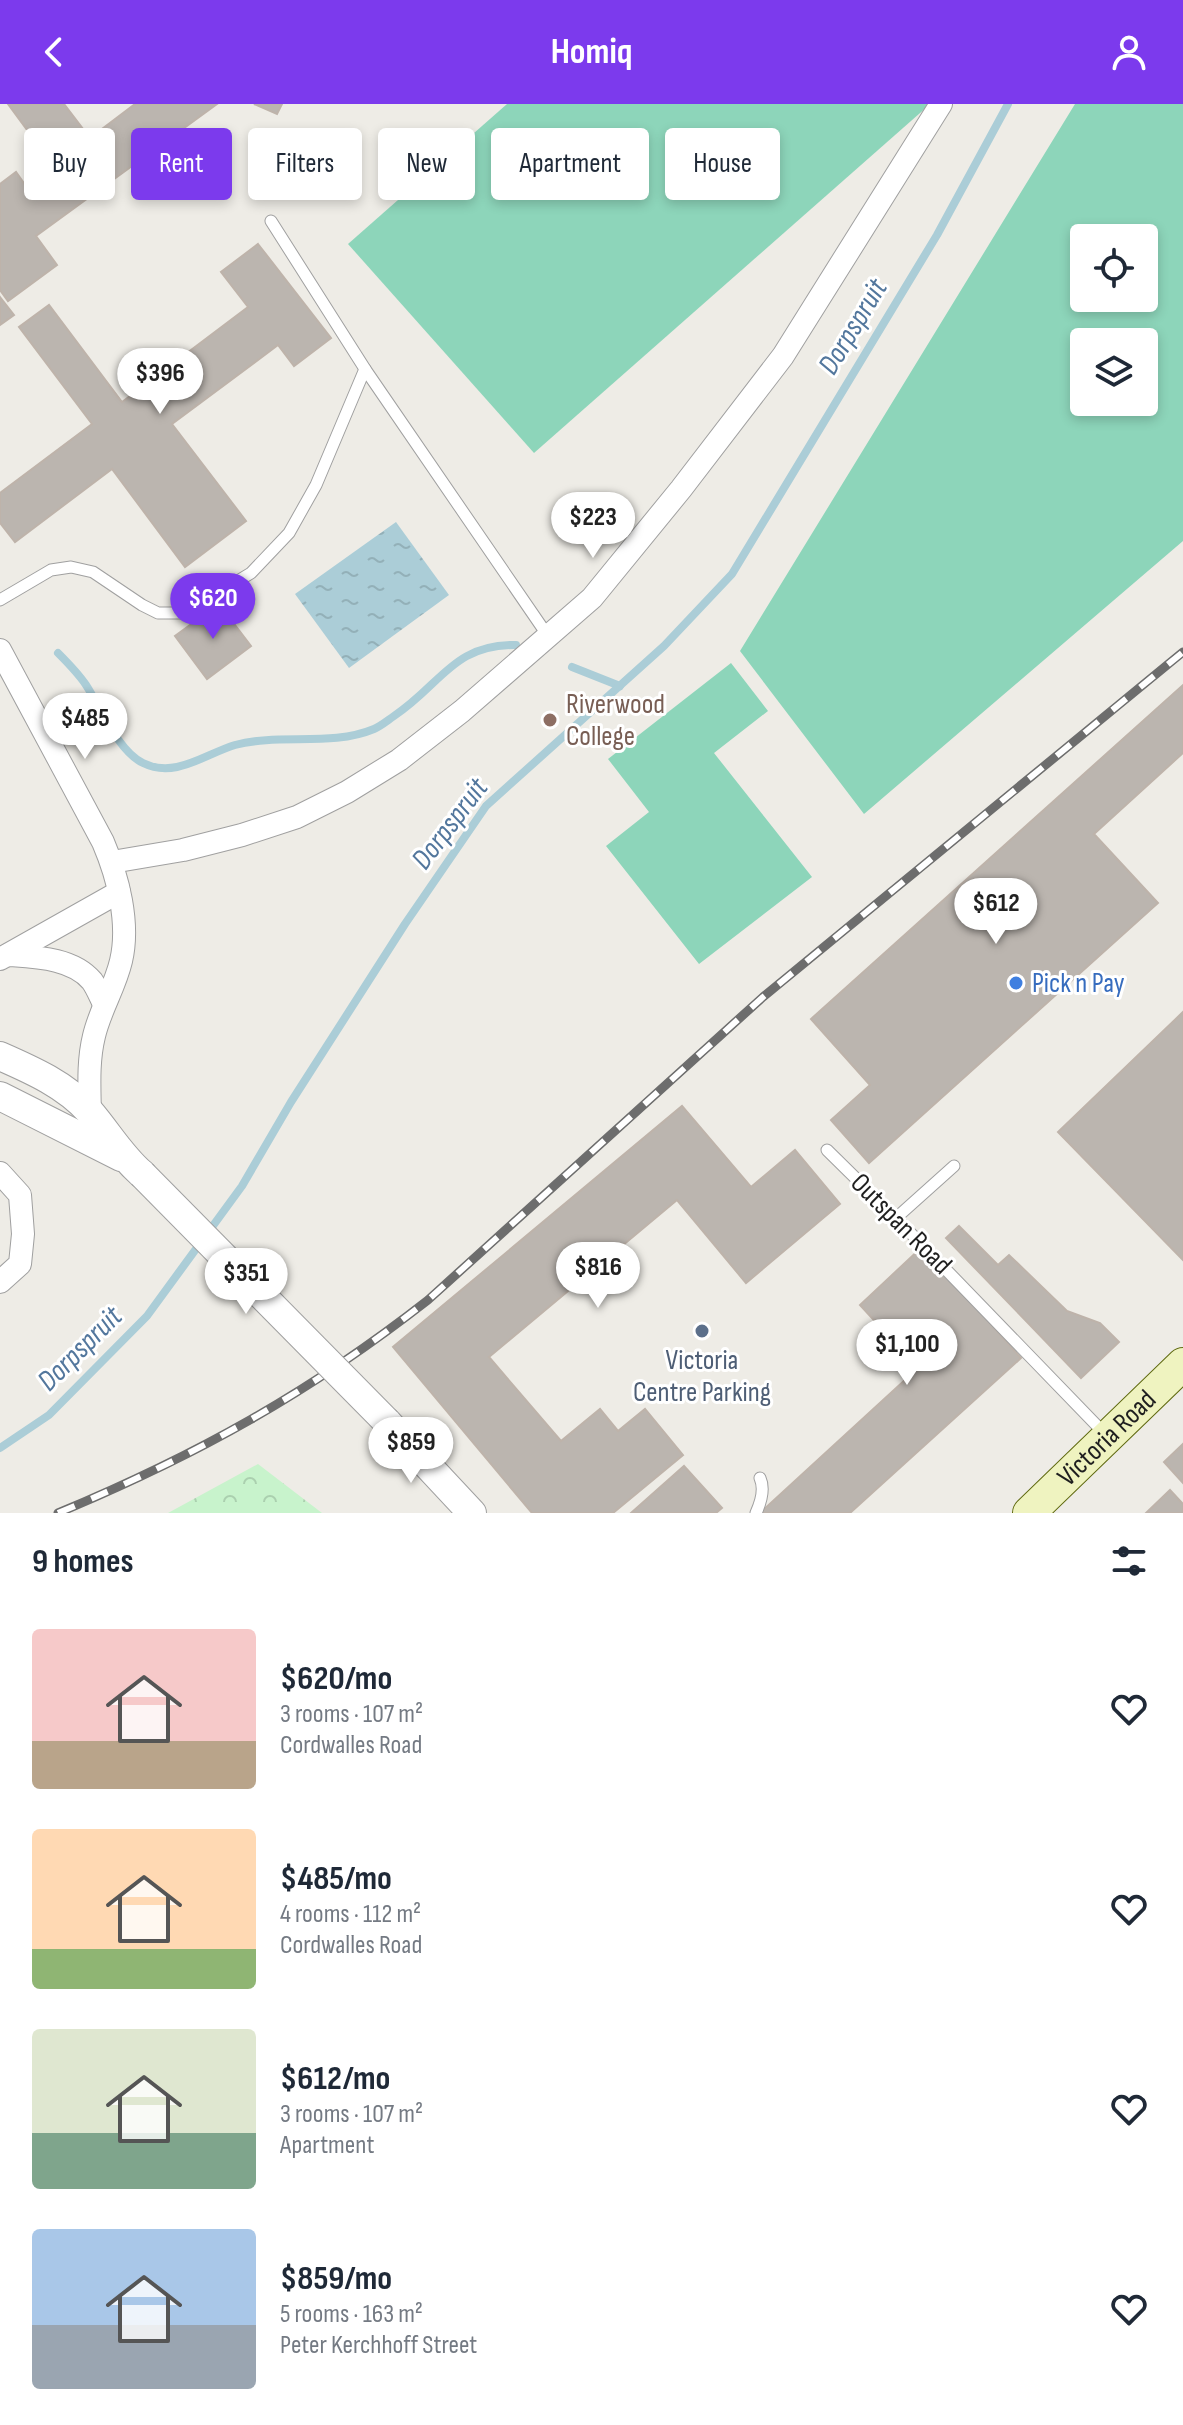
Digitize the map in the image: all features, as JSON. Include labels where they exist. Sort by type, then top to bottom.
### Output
[{"type":"main road","name":"Victoria Road","points":[[1029,1513],[1183,1364]]},
{"type":"street","points":[[112,862],[183,850],[242,835],[297,817],[347,792],[399,760],[462,711],[592,598],[783,356],[941,104]]},
{"type":"street","points":[[0,650],[112,862],[119,892],[123,922],[121,960],[93,1037],[90,1144]]},
{"type":"street","points":[[4,957],[119,892]]},
{"type":"street","points":[[4,957],[33,957],[68,965],[93,982],[104,1004]]},
{"type":"street","points":[[0,1056],[62,1088],[90,1112],[133,1167],[387,1422],[472,1513]]},
{"type":"street","points":[[0,1096],[133,1167]]},
{"type":"street","points":[[0,1173],[20,1195],[23,1234],[20,1264],[0,1282]]},
{"type":"lane","points":[[271,221],[365,369],[548,636]]},
{"type":"lane","points":[[0,600],[51,570],[71,567],[93,572],[158,613],[185,613],[251,573],[289,533],[316,485],[365,369]]},
{"type":"lane","name":"Outspan Road","points":[[827,1150],[1107,1437]]},
{"type":"lane","points":[[896,1218],[954,1166]]},
{"type":"lane","points":[[756,1513],[763,1487],[760,1478]]},
{"type":"green space","points":[[507,104],[928,106],[534,453],[348,244],[398,200],[475,200],[475,132]]},
{"type":"green space","points":[[1075,104],[1183,104],[1183,541],[864,814],[740,651]]},
{"type":"green space","points":[[731,663],[768,711],[714,753],[812,877],[699,964],[606,846],[649,812],[608,759]]},
{"type":"green space","points":[[258,1464],[322,1513],[168,1513]]},
{"type":"water","points":[[396,522],[449,595],[349,668],[295,594]]},
{"type":"building","points":[[8,104],[64,104],[82,128],[26,128]]},
{"type":"building","points":[[135,104],[217,104],[184,128],[131,128],[131,167],[115,178],[115,128],[103,128]]},
{"type":"building","points":[[254,104],[282,104],[277,114]]},
{"type":"building","points":[[16,172],[24,183],[24,200],[85,200],[36,236],[57,265],[8,301],[0,290],[0,184]]},
{"type":"building","points":[[258,244],[331,338],[294,366],[278,345],[172,424],[246,521],[185,567],[112,469],[15,542],[0,523],[0,493],[92,424],[19,327],[49,305],[122,402],[248,307],[221,272]]},
{"type":"building","points":[[0,297],[14,315],[0,325]]},
{"type":"building","points":[[219,604],[251,646],[207,679],[175,636]]},
{"type":"building","points":[[1183,685],[1183,753],[1094,834],[1158,903],[869,1163],[831,1120],[870,1085],[811,1019]]},
{"type":"building","points":[[1183,1012],[1183,1260],[1058,1132]]},
{"type":"building","points":[[682,1106],[751,1187],[795,1150],[840,1204],[746,1283],[677,1200],[489,1357],[561,1441],[600,1409],[618,1431],[645,1409],[683,1455],[613,1513],[532,1513],[393,1347]]},
{"type":"building","points":[[959,1226],[998,1265],[1009,1255],[1067,1311],[1100,1323],[1119,1342],[1081,1378],[946,1238]]},
{"type":"building","points":[[922,1247],[1021,1358],[850,1513],[764,1513],[762,1511],[918,1368],[860,1305]]},
{"type":"building","points":[[1183,1444],[1183,1483],[1164,1462]]},
{"type":"building","points":[[684,1466],[722,1508],[716,1513],[631,1513]]},
{"type":"building","points":[[1170,1490],[1183,1504],[1183,1513],[1146,1513]]},
{"type":"waterway","name":"Dorpspruit","points":[[0,1448],[49,1415],[147,1316],[242,1186],[291,1102],[405,924],[486,806],[664,646],[732,574],[937,235],[1008,104]]},
{"type":"waterway","points":[[58,653],[83,681],[126,749],[143,763],[167,768],[190,763],[235,745],[270,740],[323,739],[374,729],[410,704],[462,659],[495,646],[516,645]]},
{"type":"waterway","points":[[572,667],[620,686]]},
{"type":"railway","points":[[58,1513],[158,1468],[250,1420],[340,1364],[428,1300],[763,997],[1183,652]]},
{"type":"place","name":"Riverwood College","points":[[550,720]]},
{"type":"place","name":"Pick n Pay","points":[[1016,983]]},
{"type":"place","name":"Victoria Centre Parking","points":[[702,1331]]}]
